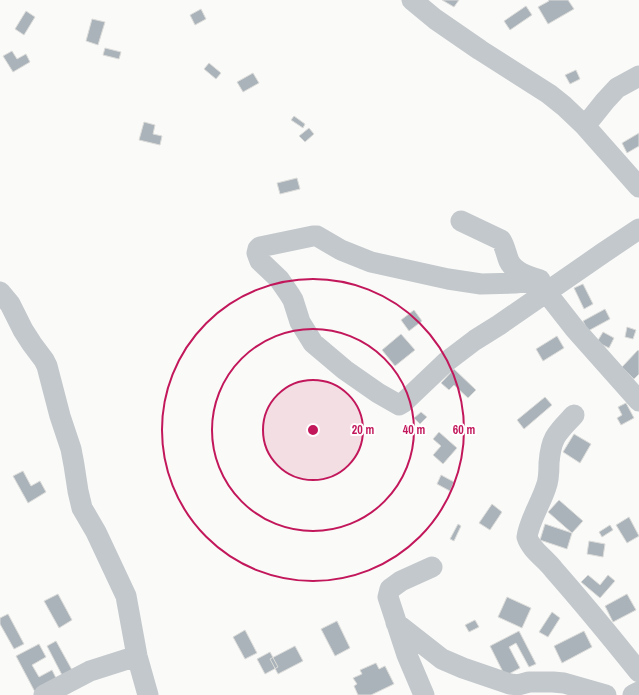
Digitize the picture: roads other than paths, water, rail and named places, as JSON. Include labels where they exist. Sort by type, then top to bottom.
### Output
[{"type":"street","points":[[412,0],[435,19],[549,94],[564,106],[585,126],[639,187]]},
{"type":"street","points":[[585,126],[605,101],[618,88],[639,76]]},
{"type":"street","points":[[461,221],[501,240],[511,264],[530,278],[548,285],[575,329],[639,401]]},
{"type":"street","points":[[548,285],[515,282],[481,284],[448,279],[371,262],[342,250],[317,236],[260,247],[257,253],[260,261],[279,279],[290,295],[300,322],[314,343],[345,370],[378,393],[398,404],[404,402],[446,362],[475,340],[499,325],[548,285],[639,229]]},
{"type":"street","points":[[0,292],[10,304],[23,330],[47,366],[58,409],[71,449],[82,508],[96,532],[126,596],[137,656],[148,695]]},
{"type":"street","points":[[574,415],[557,432],[552,442],[547,485],[527,533],[527,537],[530,543],[552,566],[639,672]]},
{"type":"street","points":[[424,695],[407,655],[388,597],[390,589],[401,581],[432,567]]},
{"type":"street","points":[[396,623],[442,659],[503,682],[513,685],[529,682],[564,683],[606,695]]},
{"type":"street","points":[[44,695],[90,671],[137,656]]},
{"type":"street","points":[[633,695],[639,692]]}]
